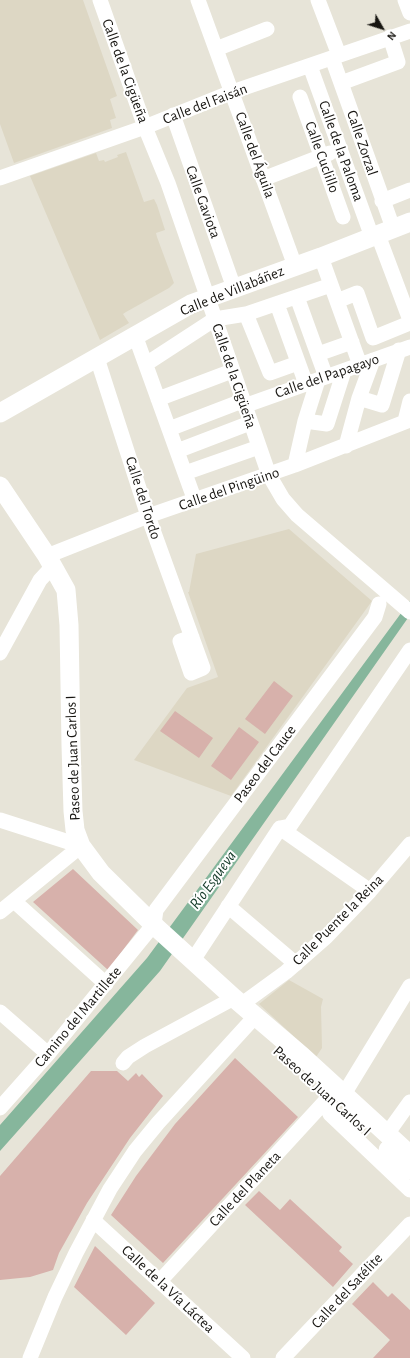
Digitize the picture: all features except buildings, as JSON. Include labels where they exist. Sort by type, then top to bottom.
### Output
[{"type":"main road","name":"Calle de Villabáñez","points":[[0,413],[191,304],[388,231]]},
{"type":"main road","name":"Paseo de Juan Carlos I","points":[[0,486],[50,561],[66,590],[68,612],[73,811],[80,846],[101,873],[156,926],[238,1001],[302,1056],[336,1096],[410,1170]]},
{"type":"main road","name":"Paseo de Juan Carlos I","points":[[238,1001],[265,1039],[336,1096],[387,1134],[410,1155]]},
{"type":"street","name":"Calle de la Cigüeña","points":[[100,0],[145,127],[168,183],[208,297],[243,404],[269,475],[283,499],[297,515],[410,612]]},
{"type":"street","name":"Calle Zorzal","points":[[318,0],[335,56],[341,83],[382,201],[388,231]]},
{"type":"street","points":[[405,0],[410,13]]},
{"type":"street","name":"Calle del Águila","points":[[201,1],[216,49],[295,266]]},
{"type":"street","points":[[216,49],[266,29]]},
{"type":"street","name":"Calle del Faisán","points":[[0,178],[145,127],[232,92],[410,31]]},
{"type":"street","points":[[341,83],[398,62],[390,37]]},
{"type":"street","name":"Calle de la Paloma","points":[[310,66],[341,149],[388,231]]},
{"type":"street","name":"Calle Cuclillo","points":[[300,97],[343,217]]},
{"type":"street","name":"Calle Gaviota","points":[[173,115],[234,288]]},
{"type":"street","points":[[263,178],[361,142]]},
{"type":"street","points":[[382,201],[410,190]]},
{"type":"street","points":[[388,231],[410,320]]},
{"type":"street","points":[[321,257],[352,342],[371,361]]},
{"type":"street","points":[[146,364],[215,319],[246,314],[331,285]]},
{"type":"street","points":[[337,301],[357,293],[373,338],[371,361],[346,446]]},
{"type":"street","points":[[295,465],[316,380],[318,354],[297,297]]},
{"type":"street","points":[[276,304],[298,363],[316,380]]},
{"type":"street","points":[[246,314],[270,373],[268,397]]},
{"type":"street","points":[[373,338],[410,323]]},
{"type":"street","points":[[135,335],[195,501]]},
{"type":"street","points":[[318,354],[352,342]]},
{"type":"street","points":[[359,398],[382,405],[405,349]]},
{"type":"street","name":"Calle del Papagayo","points":[[170,430],[405,349]]},
{"type":"street","name":"Calle del Tordo","points":[[97,358],[148,516],[192,637]]},
{"type":"street","points":[[270,373],[298,363]]},
{"type":"street","points":[[158,399],[232,371]]},
{"type":"street","points":[[305,421],[327,424],[344,371]]},
{"type":"street","points":[[408,421],[410,401]]},
{"type":"street","name":"Calle del Pingüino","points":[[50,561],[148,516],[269,475],[408,421]]},
{"type":"street","points":[[177,451],[250,423]]},
{"type":"street","points":[[186,473],[258,447]]},
{"type":"street","points":[[0,653],[50,561]]},
{"type":"street","name":"Paseo del Cauce","points":[[156,926],[156,910],[375,617],[379,604]]},
{"type":"street","points":[[193,960],[280,828],[290,826],[410,650]]},
{"type":"street","points":[[0,820],[80,846]]},
{"type":"street","points":[[280,828],[370,891]]},
{"type":"street","name":"Calle Puente la Reina","points":[[123,1062],[145,1046],[238,1001],[296,964],[326,937],[370,891],[410,844]]},
{"type":"street","points":[[80,846],[6,905],[106,984]]},
{"type":"street","points":[[228,906],[296,964]]},
{"type":"street","name":"Camino del Martillete","points":[[0,1108],[48,1054],[156,926]]},
{"type":"street","name":"Calle del Planeta","points":[[160,1281],[336,1096],[410,986]]},
{"type":"street","points":[[0,1012],[48,1054]]},
{"type":"street","points":[[30,1358],[55,1297],[110,1189],[136,1151],[158,1123],[251,1021]]},
{"type":"street","points":[[336,1096],[328,1109],[330,1114],[410,1190]]},
{"type":"street","points":[[387,1134],[410,1102]]},
{"type":"street","name":"Calle de la Vía Láctea","points":[[93,1220],[243,1358]]},
{"type":"street","name":"Calle del Satélite","points":[[283,1358],[410,1224]]},
{"type":"shaded area","points":[[0,0],[83,0],[117,96],[110,99],[116,118],[110,120],[112,128],[14,163],[0,124]]},
{"type":"shaded area","points":[[126,152],[144,202],[154,199],[157,205],[165,230],[156,233],[174,283],[169,288],[123,314],[129,323],[100,340],[30,176],[96,153],[99,161],[104,160],[105,162]]},
{"type":"shaded area","points":[[289,529],[372,601],[231,796],[134,760],[187,688],[218,677],[188,592],[196,554]]},
{"type":"shaded area","points":[[274,681],[293,696],[265,734],[245,719]]},
{"type":"shaded area","points":[[175,711],[213,738],[199,758],[160,731]]},
{"type":"shaded area","points":[[239,727],[259,742],[231,780],[211,766]]},
{"type":"shaded area","points":[[73,869],[138,930],[108,970],[33,902]]},
{"type":"shaded area","points":[[289,980],[323,999],[321,1007],[322,1048],[316,1057],[259,1004]]},
{"type":"shaded area","points":[[235,1058],[298,1117],[163,1263],[111,1215],[136,1176],[175,1124]]},
{"type":"shaded area","points":[[91,1071],[117,1071],[128,1081],[136,1073],[139,1077],[142,1074],[163,1096],[130,1138],[87,1203],[59,1253],[53,1270],[30,1277],[0,1280],[0,1176]]},
{"type":"shaded area","points":[[259,1191],[280,1210],[290,1199],[342,1247],[339,1251],[353,1264],[333,1287],[245,1205]]},
{"type":"shaded area","points":[[95,1246],[155,1303],[126,1335],[74,1287]]},
{"type":"shaded area","points":[[373,1282],[388,1297],[392,1293],[410,1310],[410,1358],[373,1358],[390,1340],[352,1304]]},
{"type":"water","name":"Río Esgueva","points":[[410,601],[410,615],[160,971],[0,1151],[0,1125],[147,958]]}]
